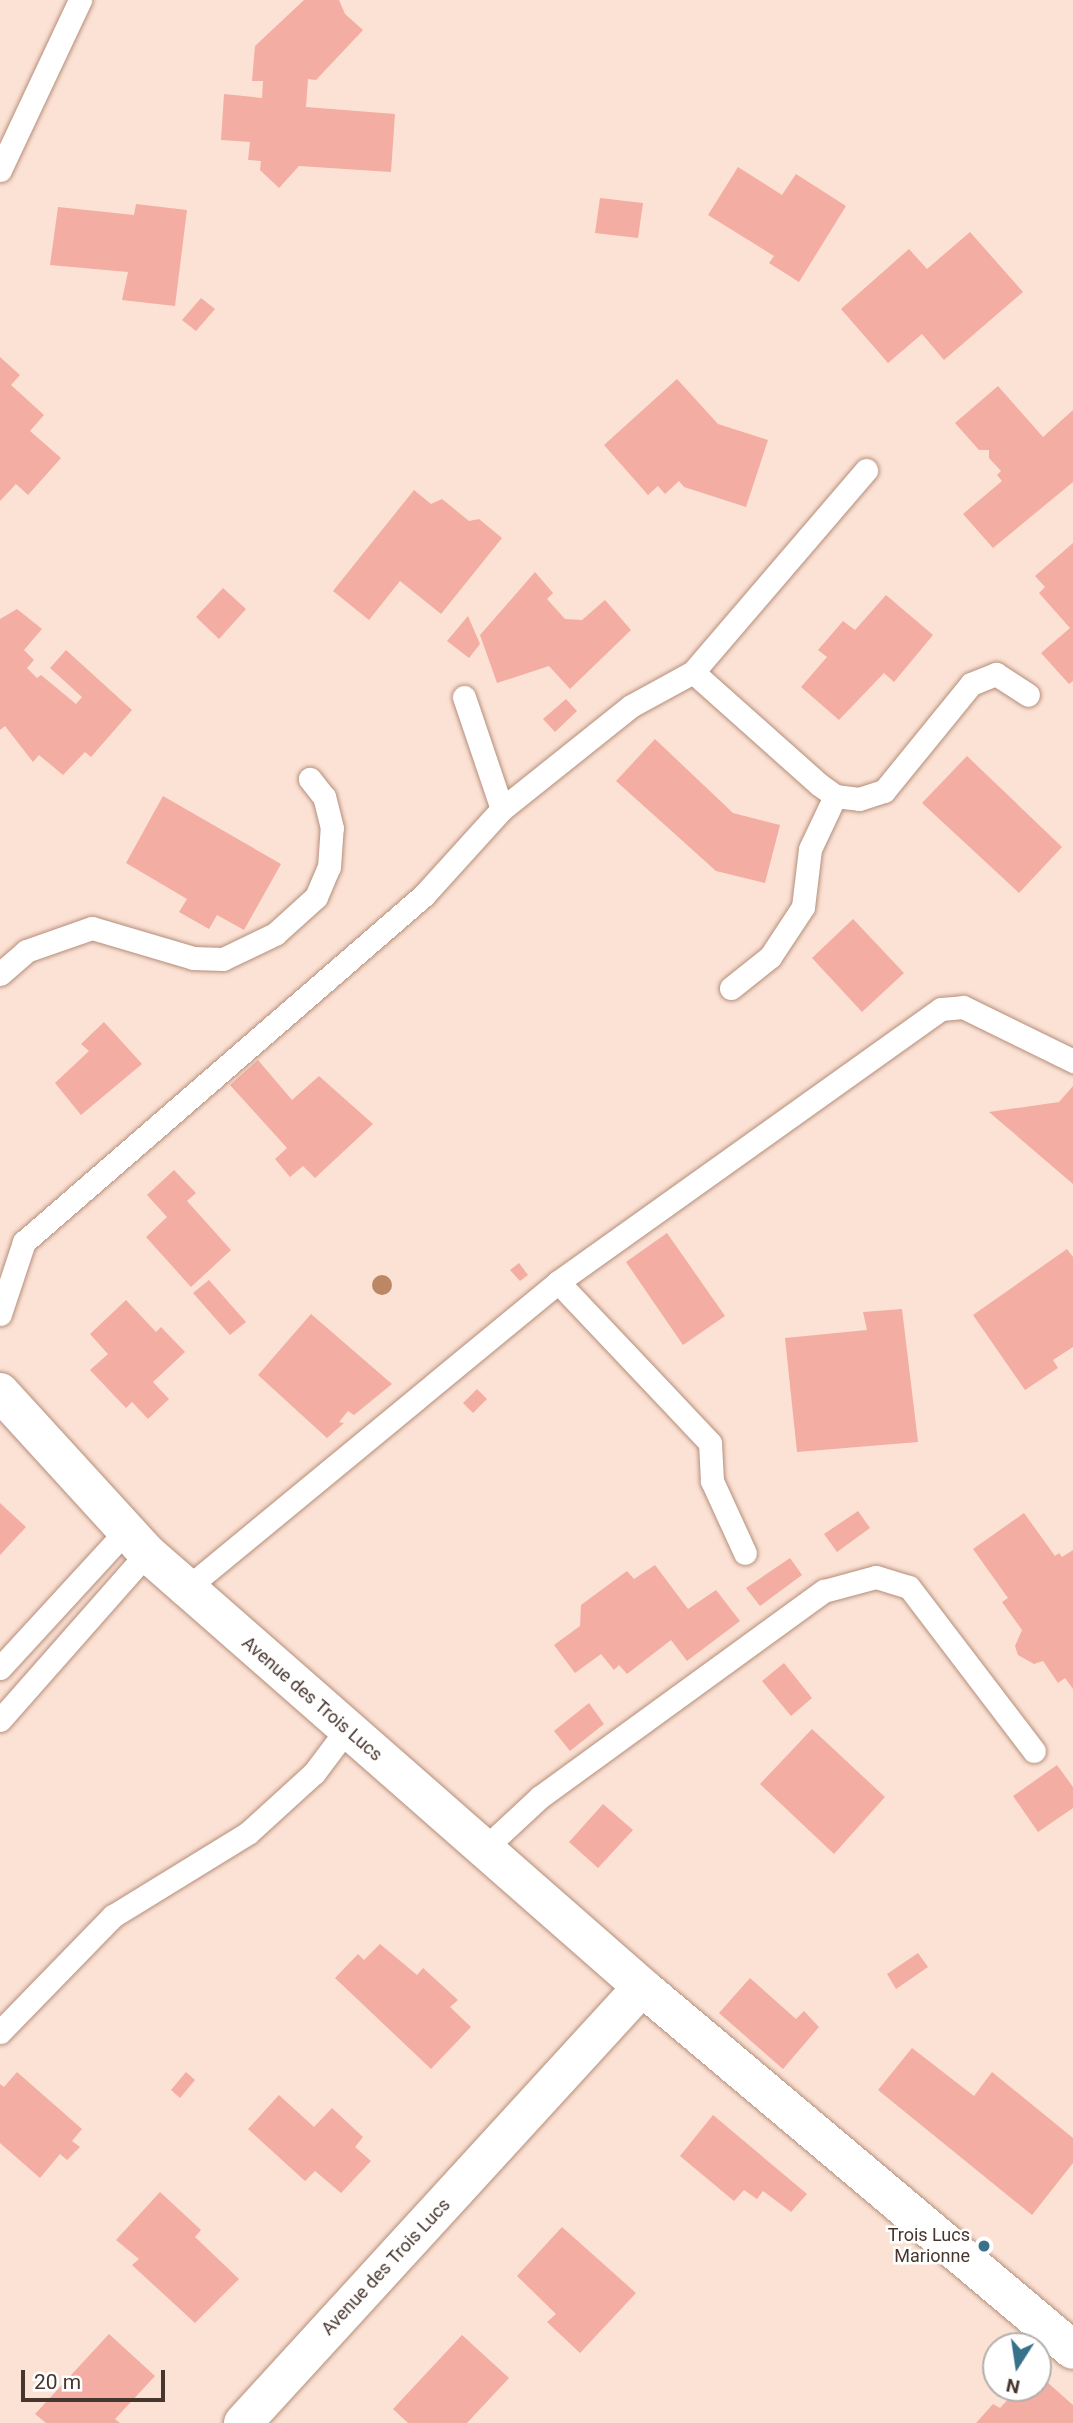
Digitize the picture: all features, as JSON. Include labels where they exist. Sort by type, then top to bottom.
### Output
[{"type":"main road","name":"Avenue des Trois Lucs","points":[[0,1392],[137,1542],[187,1588],[642,1987],[1073,2350]]},
{"type":"main road","name":"Avenue des Trois Lucs","points":[[243,2423],[642,1987]]},
{"type":"lane","points":[[0,170],[80,0]]},
{"type":"lane","points":[[0,1314],[24,1242],[424,895],[502,809],[631,706],[693,673],[866,470]]},
{"type":"lane","points":[[693,673],[835,796],[859,799],[884,790],[971,684],[996,674],[1028,695]]},
{"type":"lane","points":[[464,697],[502,809]]},
{"type":"lane","points":[[0,974],[26,951],[92,928],[193,958],[223,959],[275,934],[316,897],[329,867],[332,828],[324,797],[310,779]]},
{"type":"lane","points":[[731,988],[770,957],[803,907],[810,849],[835,796]]},
{"type":"lane","points":[[187,1588],[558,1283],[941,1009],[963,1006],[1073,1061]]},
{"type":"lane","points":[[558,1283],[709,1443],[712,1480],[745,1553]]},
{"type":"lane","points":[[0,1668],[137,1542]]},
{"type":"lane","points":[[0,1720],[137,1542]]},
{"type":"lane","points":[[484,1849],[540,1797],[824,1591],[876,1577],[909,1587],[1034,1751]]},
{"type":"lane","points":[[0,2032],[113,1916],[248,1833],[314,1773],[347,1729]]},
{"type":"building","points":[[304,0],[339,0],[345,14],[363,30],[316,80],[308,79],[306,107],[395,114],[391,172],[299,166],[279,188],[260,170],[261,161],[248,160],[250,142],[221,140],[224,94],[262,98],[263,81],[252,81],[255,46]]},
{"type":"building","points":[[738,167],[782,195],[796,174],[846,206],[799,282],[769,263],[774,256],[708,215]]},
{"type":"building","points":[[600,198],[643,203],[638,238],[595,233]]},
{"type":"building","points":[[136,204],[187,210],[175,306],[122,300],[128,272],[50,265],[58,207],[134,215]]},
{"type":"building","points":[[970,232],[1023,292],[944,360],[922,334],[888,363],[841,309],[909,249],[927,269]]},
{"type":"building","points":[[201,298],[215,309],[196,331],[182,320]]},
{"type":"building","points":[[0,357],[20,375],[11,385],[44,415],[30,431],[61,458],[28,495],[16,484],[0,501]]},
{"type":"building","points":[[677,379],[718,424],[768,440],[746,507],[684,487],[679,481],[665,494],[658,486],[648,495],[604,445]]},
{"type":"building","points":[[998,386],[1043,437],[1073,410],[1073,482],[993,548],[963,514],[1002,481],[997,475],[1001,471],[989,458],[989,450],[979,450],[955,423]]},
{"type":"building","points":[[414,490],[431,504],[442,499],[469,521],[479,519],[502,538],[441,614],[400,581],[369,620],[333,591]]},
{"type":"building","points":[[1073,543],[1073,681],[1069,684],[1041,653],[1070,628],[1039,593],[1045,587],[1035,576]]},
{"type":"building","points":[[535,572],[553,593],[547,599],[565,619],[582,620],[605,600],[631,630],[570,689],[549,666],[497,683],[480,635]]},
{"type":"building","points":[[223,588],[246,609],[219,639],[196,617]]},
{"type":"building","points":[[886,595],[933,635],[894,682],[884,673],[839,720],[801,687],[827,657],[818,650],[843,621],[855,630]]},
{"type":"building","points":[[17,609],[42,629],[24,650],[34,660],[27,668],[37,678],[41,675],[76,704],[82,697],[50,668],[66,650],[132,710],[91,757],[85,752],[63,775],[39,755],[33,762],[5,726],[0,730],[0,619]]},
{"type":"building","points":[[468,616],[480,644],[469,658],[447,641]]},
{"type":"building","points":[[566,699],[577,711],[555,732],[543,719]]},
{"type":"building","points":[[655,739],[733,813],[780,825],[765,883],[716,871],[616,781]]},
{"type":"building","points":[[967,756],[1062,847],[1019,893],[922,803]]},
{"type":"building","points":[[163,796],[281,864],[244,930],[217,915],[209,929],[179,912],[187,899],[126,863]]},
{"type":"building","points":[[853,919],[904,973],[862,1012],[812,958]]},
{"type":"building","points":[[104,1022],[142,1064],[81,1115],[55,1083],[89,1051],[81,1044]]},
{"type":"building","points":[[258,1060],[292,1100],[319,1076],[373,1124],[315,1178],[303,1166],[290,1177],[275,1159],[287,1148],[230,1085]]},
{"type":"building","points":[[1073,1086],[1073,1184],[989,1112],[1059,1102]]},
{"type":"building","points":[[174,1170],[196,1193],[187,1201],[231,1250],[191,1287],[146,1237],[167,1217],[147,1195]]},
{"type":"building","points":[[667,1233],[725,1316],[683,1345],[626,1262]]},
{"type":"building","points":[[1067,1249],[1073,1257],[1073,1347],[1053,1360],[1058,1368],[1025,1390],[973,1315]]},
{"type":"building","points":[[519,1263],[528,1275],[520,1281],[510,1270]]},
{"type":"building","points":[[209,1280],[246,1322],[230,1335],[193,1293]]},
{"type":"building","points":[[126,1300],[156,1332],[161,1327],[185,1352],[153,1382],[169,1399],[148,1419],[132,1402],[126,1408],[90,1370],[108,1354],[90,1334]]},
{"type":"building","points":[[902,1309],[918,1442],[797,1452],[785,1338],[867,1330],[863,1312]]},
{"type":"building","points":[[311,1314],[392,1384],[354,1415],[348,1411],[339,1422],[344,1423],[327,1438],[258,1375]]},
{"type":"building","points":[[477,1389],[487,1399],[473,1413],[463,1403]]},
{"type":"building","points":[[0,1503],[26,1527],[0,1555]]},
{"type":"building","points":[[858,1511],[870,1528],[837,1552],[824,1534]]},
{"type":"building","points":[[1024,1513],[1055,1556],[1059,1553],[1062,1557],[1073,1550],[1073,1689],[1065,1678],[1058,1683],[1043,1661],[1034,1664],[1018,1655],[1015,1646],[1022,1630],[1002,1602],[1008,1598],[973,1549]]},
{"type":"building","points":[[790,1558],[802,1575],[760,1606],[746,1588]]},
{"type":"building","points":[[655,1565],[688,1609],[716,1590],[740,1621],[687,1661],[671,1640],[627,1674],[619,1665],[614,1670],[601,1654],[575,1673],[554,1645],[580,1626],[581,1605],[627,1571],[634,1579]]},
{"type":"building","points":[[784,1663],[812,1698],[791,1716],[762,1681]]},
{"type":"building","points":[[589,1703],[604,1724],[570,1751],[554,1731]]},
{"type":"building","points":[[812,1729],[885,1797],[834,1854],[760,1784]]},
{"type":"building","points":[[1057,1765],[1073,1787],[1073,1808],[1038,1832],[1013,1796]]},
{"type":"building","points":[[603,1804],[633,1830],[598,1868],[569,1842]]},
{"type":"building","points":[[380,1944],[417,1975],[423,1968],[458,2000],[450,2007],[471,2027],[431,2069],[335,1978],[358,1954],[364,1960]]},
{"type":"building","points":[[918,1953],[928,1967],[896,1989],[887,1974]]},
{"type":"building","points":[[750,1978],[796,2019],[804,2011],[819,2027],[783,2069],[719,2013]]},
{"type":"building","points":[[912,2048],[974,2096],[992,2072],[1073,2138],[1073,2163],[1032,2215],[878,2090]]},
{"type":"building","points":[[17,2072],[82,2129],[72,2141],[80,2147],[67,2160],[60,2154],[40,2178],[0,2143],[0,2084],[4,2087]]},
{"type":"building","points":[[186,2072],[195,2080],[180,2098],[171,2090]]},
{"type":"building","points":[[279,2095],[314,2127],[332,2108],[363,2137],[355,2147],[371,2161],[341,2193],[315,2171],[305,2181],[248,2129]]},
{"type":"building","points":[[713,2115],[807,2194],[791,2212],[763,2191],[757,2199],[744,2190],[734,2201],[680,2156]]},
{"type":"building","points":[[160,2192],[201,2230],[195,2237],[239,2279],[195,2323],[132,2265],[139,2259],[116,2240]]},
{"type":"building","points":[[562,2227],[636,2293],[580,2353],[547,2322],[556,2314],[517,2276]]},
{"type":"building","points":[[109,2334],[155,2376],[115,2419],[120,2423],[46,2423],[35,2414]]},
{"type":"building","points":[[462,2335],[509,2378],[467,2423],[408,2423],[393,2409]]},
{"type":"building","points":[[1052,2386],[1073,2405],[1073,2423],[976,2423],[993,2404],[1000,2408],[1005,2402],[1052,2402]]},
{"type":"place","name":"Trois Lucs Marionne","points":[[984,2246]]}]
